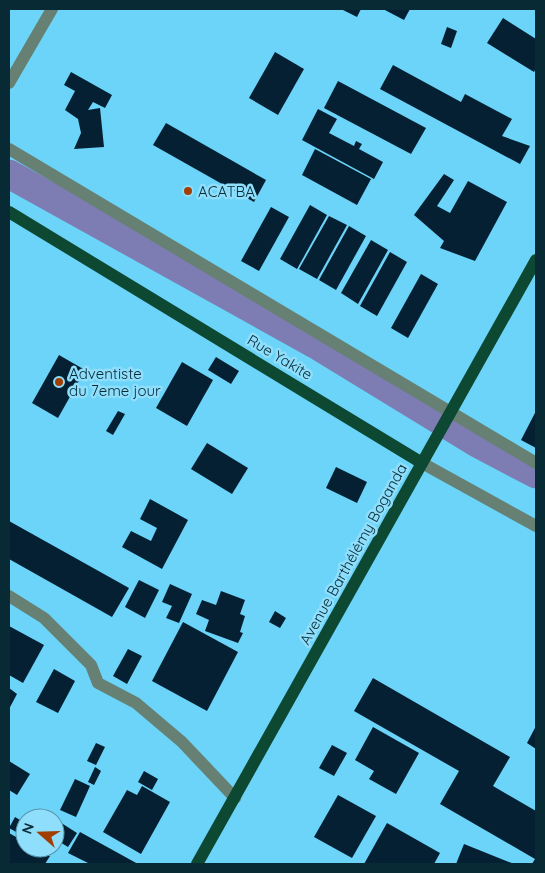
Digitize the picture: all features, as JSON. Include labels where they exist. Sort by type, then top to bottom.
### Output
[{"type":"main road","name":"Rue Yakite","points":[[9,212],[422,463]]},
{"type":"main road","name":"Avenue Barthélémy Boganda","points":[[197,864],[536,260]]},
{"type":"street","points":[[9,84],[52,9]]},
{"type":"street","points":[[9,149],[536,463]]},
{"type":"street","name":"Rue Yakite","points":[[422,463],[536,526]]},
{"type":"street","points":[[9,596],[44,618],[91,665],[98,683],[136,703],[182,742],[235,798]]},
{"type":"building","points":[[341,9],[361,9],[357,17]]},
{"type":"building","points":[[383,9],[410,9],[404,20]]},
{"type":"building","points":[[503,18],[536,39],[536,68],[534,72],[487,43]]},
{"type":"building","points":[[447,27],[457,31],[451,48],[441,44]]},
{"type":"building","points":[[275,52],[304,69],[278,115],[249,98]]},
{"type":"building","points":[[393,65],[461,102],[465,94],[512,119],[502,136],[530,146],[520,164],[380,89]]},
{"type":"building","points":[[71,72],[112,95],[105,108],[93,102],[88,110],[100,108],[104,147],[74,149],[81,133],[78,119],[65,110],[75,91],[64,85]]},
{"type":"building","points":[[338,81],[426,128],[411,154],[324,108]]},
{"type":"building","points":[[318,109],[337,119],[329,133],[354,146],[356,141],[362,144],[359,149],[383,162],[374,179],[302,140]]},
{"type":"building","points":[[166,123],[266,180],[254,202],[153,145]]},
{"type":"building","points":[[315,149],[371,179],[357,205],[302,175]]},
{"type":"building","points":[[444,174],[454,180],[437,206],[450,213],[468,181],[507,202],[475,261],[440,248],[444,241],[414,215]]},
{"type":"building","points":[[310,205],[327,215],[297,269],[280,259]]},
{"type":"building","points":[[271,207],[289,217],[259,271],[241,261]]},
{"type":"building","points":[[329,216],[347,225],[317,279],[299,269]]},
{"type":"building","points":[[349,226],[366,236],[336,290],[319,280]]},
{"type":"building","points":[[371,240],[388,250],[358,304],[341,293]]},
{"type":"building","points":[[390,252],[407,262],[377,316],[360,306]]},
{"type":"building","points":[[421,274],[438,284],[408,338],[391,328]]},
{"type":"building","points":[[59,355],[85,370],[58,418],[32,403]]},
{"type":"building","points":[[216,357],[239,371],[231,384],[208,370]]},
{"type":"building","points":[[182,362],[213,380],[187,426],[156,408]]},
{"type":"building","points":[[118,411],[125,414],[113,435],[106,431]]},
{"type":"building","points":[[536,411],[536,448],[521,440]]},
{"type":"building","points":[[207,443],[248,468],[232,494],[191,469]]},
{"type":"building","points":[[336,467],[367,482],[357,503],[326,488]]},
{"type":"building","points":[[150,499],[188,520],[162,569],[122,547],[131,531],[151,541],[157,528],[140,519]]},
{"type":"building","points":[[9,521],[129,588],[112,617],[9,559]]},
{"type":"building","points":[[139,580],[159,590],[145,618],[125,607]]},
{"type":"building","points":[[170,584],[192,594],[179,623],[166,618],[172,606],[162,602]]},
{"type":"building","points":[[221,591],[245,600],[240,614],[245,616],[240,632],[243,633],[238,643],[205,631],[209,620],[196,614],[202,600],[216,605]]},
{"type":"building","points":[[275,611],[286,618],[280,628],[269,622]]},
{"type":"building","points":[[183,622],[238,652],[207,711],[152,681]]},
{"type":"building","points":[[9,626],[44,645],[23,683],[9,675]]},
{"type":"building","points":[[128,649],[142,656],[127,684],[113,676]]},
{"type":"building","points":[[54,669],[75,681],[58,713],[36,702]]},
{"type":"building","points":[[373,678],[510,757],[493,786],[536,811],[536,864],[532,864],[535,859],[440,804],[459,771],[354,711]]},
{"type":"building","points":[[9,688],[17,694],[9,709]]},
{"type":"building","points":[[536,726],[536,749],[527,743]]},
{"type":"building","points":[[373,727],[419,753],[396,794],[369,779],[374,771],[355,760]]},
{"type":"building","points":[[96,743],[105,747],[96,765],[87,761]]},
{"type":"building","points":[[332,745],[347,753],[334,776],[319,768]]},
{"type":"building","points":[[9,761],[30,774],[17,795],[9,790]]},
{"type":"building","points":[[95,767],[101,771],[94,785],[88,782]]},
{"type":"building","points":[[144,771],[158,779],[152,790],[138,782]]},
{"type":"building","points":[[75,779],[90,786],[76,817],[65,812],[65,808],[61,808]]},
{"type":"building","points":[[142,786],[170,802],[141,854],[103,832],[127,790],[137,795]]},
{"type":"building","points":[[338,795],[376,816],[352,858],[314,837]]},
{"type":"building","points":[[15,817],[15,831],[9,828]]},
{"type":"building","points":[[387,823],[440,853],[434,864],[364,864]]},
{"type":"building","points":[[65,825],[77,833],[68,847],[65,845]]},
{"type":"building","points":[[80,832],[138,864],[90,864],[68,853]]},
{"type":"building","points":[[9,833],[15,836],[15,858],[49,858],[45,864],[9,864]]},
{"type":"building","points":[[464,844],[514,864],[456,864]]},
{"type":"waterway","points":[[9,174],[315,344],[477,443],[536,474]]},
{"type":"place","name":"ACATBA","points":[[188,191]]},
{"type":"place","name":"Adventiste du 7eme jour","points":[[59,382]]}]
